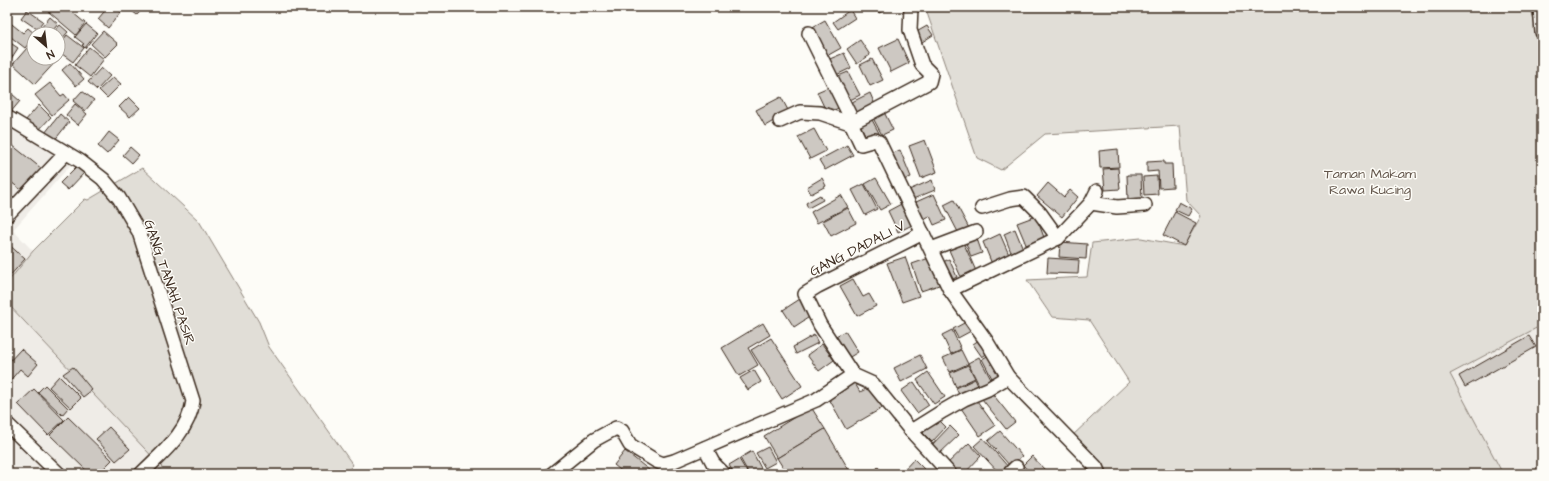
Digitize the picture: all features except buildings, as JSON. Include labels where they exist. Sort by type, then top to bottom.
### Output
[{"type":"street","points":[[780,121],[800,112],[820,113],[853,123],[929,82],[931,74],[922,65],[910,30],[911,7]]},
{"type":"street","points":[[1540,7],[1542,32]]},
{"type":"street","points":[[809,33],[853,123],[853,127],[861,144],[875,140],[879,142],[950,290],[987,342],[1008,377],[1096,467],[1099,474]]},
{"type":"street","name":"GANG TANAH PASIR","points":[[7,117],[80,161],[103,179],[119,198],[139,232],[193,401],[192,413],[183,429],[142,474]]},
{"type":"street","points":[[7,214],[66,153]]},
{"type":"street","points":[[950,290],[1058,238],[1091,203],[1097,191]]},
{"type":"street","points":[[982,208],[1010,198],[1024,197],[1040,213],[1058,238]]},
{"type":"street","points":[[1091,203],[1117,207],[1145,205]]},
{"type":"street","name":"GANG DADALI V","points":[[853,375],[820,324],[805,294],[923,232]]},
{"type":"street","points":[[931,249],[976,232]]},
{"type":"street","points":[[552,474],[594,440],[616,428],[622,431],[630,445],[656,461],[663,464],[674,461],[816,400],[853,375],[873,384],[911,431],[950,474]]},
{"type":"street","points":[[911,431],[964,399],[988,390],[1008,377]]},
{"type":"street","points":[[7,424],[59,474]]},
{"type":"street","points":[[705,448],[714,463],[724,474]]},
{"type":"street","points":[[656,461],[662,474]]},
{"type":"shaded area","points":[[7,120],[75,160],[13,230],[33,251],[7,283]]},
{"type":"shaded area","points":[[7,303],[163,467],[156,474],[7,474]]},
{"type":"shaded area","points":[[1542,325],[1542,474],[1503,474],[1449,374]]},
{"type":"green space","name":"Taman Makam Rawa Kucing","points":[[925,7],[1531,7],[1542,61],[1542,325],[1450,374],[1503,474],[1107,474],[1070,438],[1129,382],[1089,320],[1052,317],[1027,280],[1087,277],[1092,243],[1141,238],[1184,246],[1201,216],[1186,200],[1180,126],[1045,134],[1001,170],[977,158]]},
{"type":"green space","points":[[142,168],[199,221],[259,322],[269,347],[353,465],[344,474],[156,474],[162,467],[7,303],[7,283],[33,251],[85,199],[88,200]]}]
